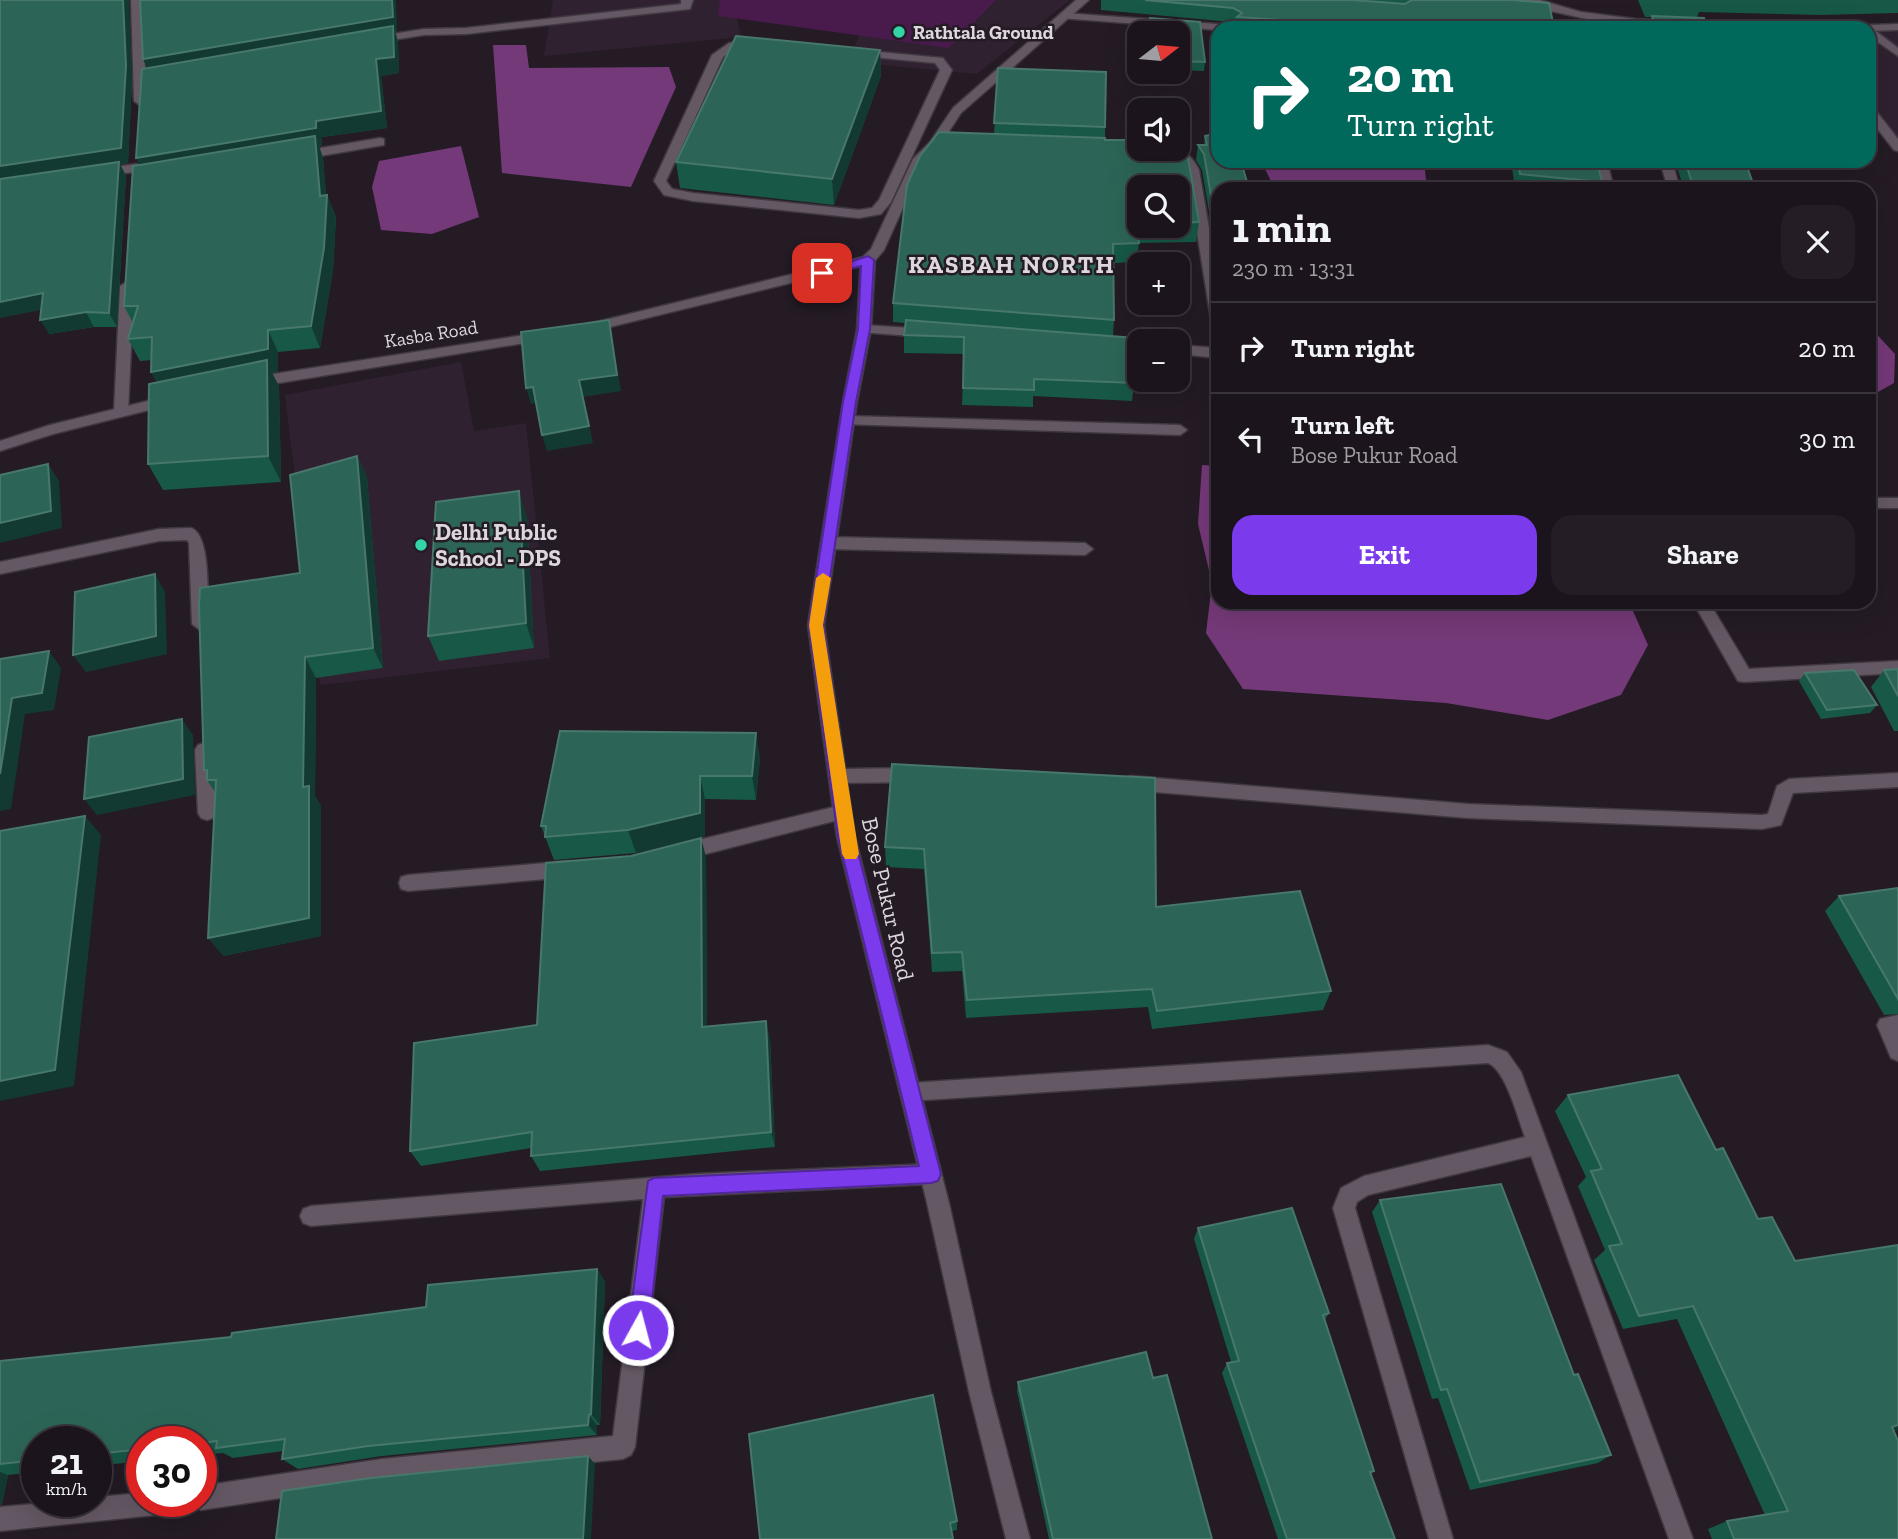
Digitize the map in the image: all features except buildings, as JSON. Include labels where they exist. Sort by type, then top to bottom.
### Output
[{"type":"street","points":[[356,43],[424,32],[466,31],[685,8],[687,0]]},
{"type":"street","points":[[868,260],[877,250],[919,159],[941,145],[957,111],[1083,0]]},
{"type":"street","points":[[1529,0],[1564,13],[1615,21]]},
{"type":"street","points":[[139,118],[148,79],[141,5]]},
{"type":"street","points":[[1564,13],[1567,21]]},
{"type":"street","points":[[1064,16],[1211,27]]},
{"type":"street","points":[[1876,29],[1898,27]]},
{"type":"street","points":[[1876,35],[1898,53]]},
{"type":"street","points":[[755,43],[939,60],[946,70],[912,143],[885,202],[876,212],[859,214],[693,197],[668,192],[660,181],[718,55],[733,45],[755,43]]},
{"type":"street","points":[[1876,119],[1898,148]]},
{"type":"street","points":[[285,158],[380,142]]},
{"type":"street","points":[[912,143],[941,145]]},
{"type":"street","points":[[1188,161],[1193,170],[1211,278]]},
{"type":"street","points":[[82,176],[137,162],[134,183]]},
{"type":"street","name":"Bose Pukur Road","points":[[868,260],[864,329],[816,625],[846,837],[931,1174],[980,1392],[1018,1539]]},
{"type":"street","name":"Kasba Road","points":[[234,386],[568,332],[868,260]]},
{"type":"street","points":[[121,411],[128,266]]},
{"type":"street","points":[[864,329],[947,334]]},
{"type":"street","points":[[1190,351],[1211,352]]},
{"type":"street","points":[[0,446],[121,411],[184,397]]},
{"type":"street","points":[[847,421],[1180,430]]},
{"type":"street","points":[[1876,503],[1898,503]]},
{"type":"street","points":[[0,568],[159,535],[191,534],[197,542],[200,637]]},
{"type":"street","points":[[829,543],[1085,548]]},
{"type":"street","points":[[1705,609],[1744,676],[1898,667]]},
{"type":"street","points":[[204,732],[207,813]]},
{"type":"street","points":[[838,776],[934,775]]},
{"type":"street","points":[[1107,782],[1468,811],[1762,822],[1775,820],[1783,791],[1789,786],[1898,780]]},
{"type":"street","points":[[662,857],[842,812]]},
{"type":"street","points":[[408,883],[582,868]]},
{"type":"street","points":[[1898,1024],[1887,1026],[1898,1052]]},
{"type":"street","points":[[910,1092],[1488,1054],[1500,1058],[1511,1072],[1681,1539]]},
{"type":"street","points":[[1441,1539],[1345,1208],[1348,1195],[1364,1186],[1538,1144]]},
{"type":"street","points":[[311,1216],[654,1187],[931,1174]]},
{"type":"street","points":[[217,1496],[382,1471],[623,1447],[654,1187]]},
{"type":"street","points":[[0,1519],[126,1506]]},
{"type":"shaded area","points":[[553,0],[733,0],[741,37],[544,56]]},
{"type":"shaded area","name":"Rathtala Ground","points":[[720,0],[996,0],[949,48],[718,16]]},
{"type":"shaded area","points":[[969,0],[1070,0],[977,74],[848,62],[862,29]]},
{"type":"shaded area","points":[[1898,29],[1898,138],[1876,110],[1876,31]]},
{"type":"shaded area","points":[[493,45],[526,45],[529,68],[669,67],[676,87],[631,187],[502,173]]},
{"type":"shaded area","points":[[461,146],[479,217],[432,234],[381,230],[372,187],[379,161]]},
{"type":"shaded area","points":[[1264,168],[1425,168],[1426,182],[1272,182]]},
{"type":"shaded area","points":[[1876,334],[1895,354],[1894,383],[1876,393]]},
{"type":"shaded area","name":"Delhi Public School - DPS","points":[[461,362],[474,431],[526,423],[550,658],[320,685],[285,395]]},
{"type":"shaded area","points":[[1202,465],[1211,466],[1211,579],[1198,524]]},
{"type":"shaded area","points":[[1211,591],[1211,609],[1632,609],[1648,645],[1621,695],[1548,720],[1446,703],[1243,689],[1206,633]]},
{"type":"slow traffic","points":[[823,578],[816,625],[850,854]]},
{"type":"place","name":"Rathtala Ground","points":[[899,32]]},
{"type":"place","name":"Delhi Public School - DPS","points":[[421,545]]},
{"type":"district","name":"KASBAH NORTH","points":[[1012,264]]},
{"type":"route","points":[[638,1330],[654,1187],[931,1174],[846,837],[816,625],[850,402],[864,329],[868,260],[822,273]]}]
